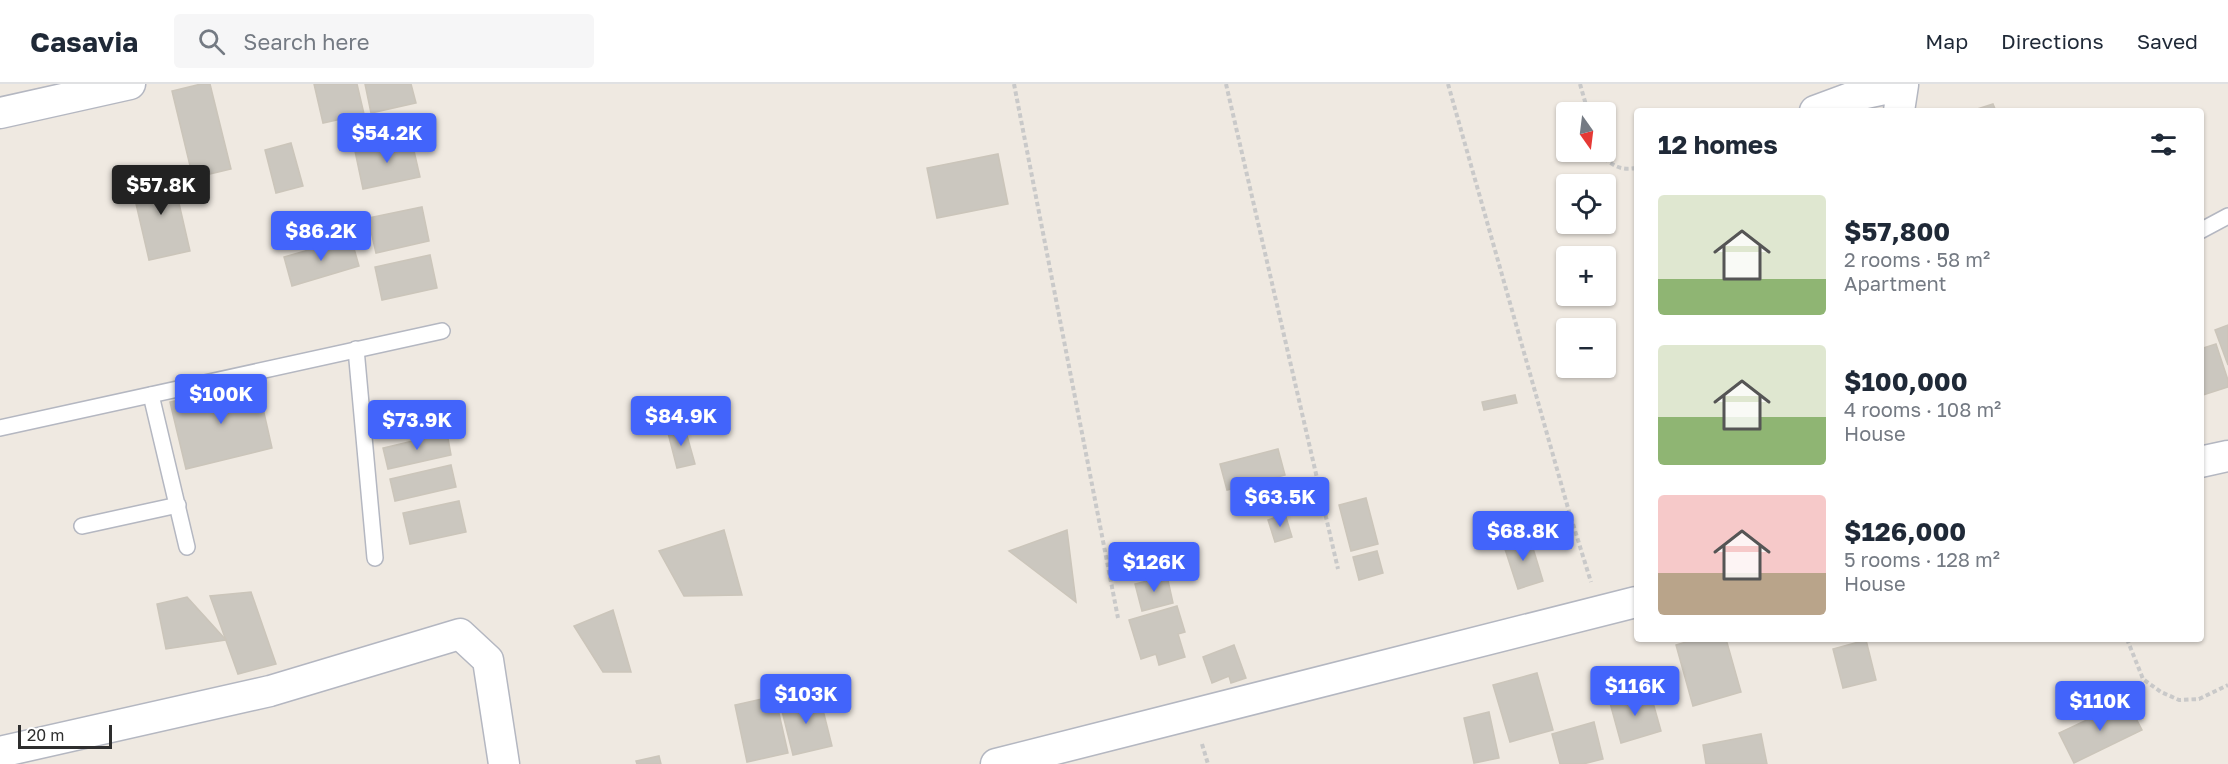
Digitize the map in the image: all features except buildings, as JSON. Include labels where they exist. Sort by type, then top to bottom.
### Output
[{"type":"street","points":[[0,113],[130,84]]},
{"type":"street","points":[[1823,108],[1861,94],[1902,93]]},
{"type":"street","points":[[2204,461],[2228,456]]},
{"type":"street","points":[[996,764],[1634,603]]},
{"type":"street","points":[[0,752],[270,691],[460,634],[488,660],[504,764]]},
{"type":"lane","points":[[2204,229],[2228,216]]},
{"type":"lane","points":[[0,428],[442,331]]},
{"type":"lane","points":[[356,350],[375,558]]},
{"type":"lane","points":[[151,395],[187,548]]},
{"type":"lane","points":[[82,526],[178,505]]},
{"type":"path","points":[[1014,84],[1118,618]]},
{"type":"path","points":[[1226,84],[1338,569]]},
{"type":"path","points":[[1448,84],[1568,508],[1600,612]]},
{"type":"path","points":[[1580,84],[1585,102]]},
{"type":"path","points":[[1609,162],[1617,168],[1634,168]]},
{"type":"path","points":[[2128,642],[2143,679],[2161,692],[2179,700],[2199,699],[2228,685]]}]
